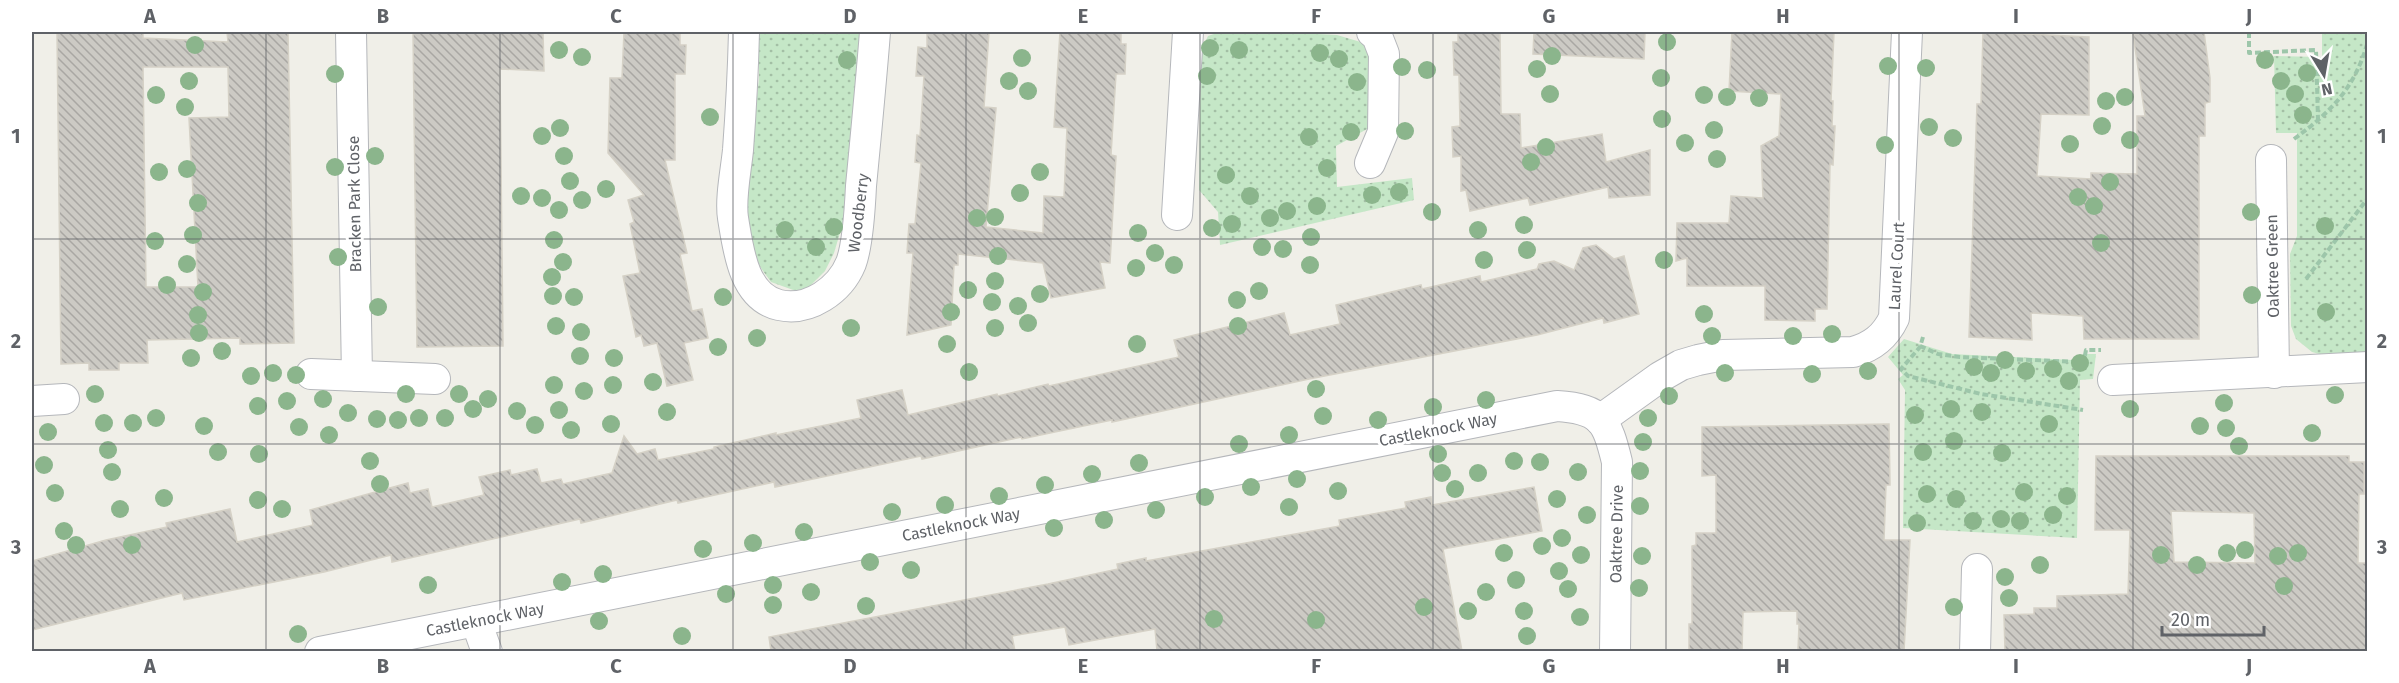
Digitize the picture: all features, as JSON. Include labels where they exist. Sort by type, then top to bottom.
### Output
[{"type":"street","name":"Bracken Park Close","points":[[351,32],[357,376]]},
{"type":"street","name":"Woodberry","points":[[744,32],[743,83],[732,215],[745,273],[763,300],[791,308],[812,302],[829,293],[843,277],[852,261],[861,196],[875,32]]},
{"type":"street","points":[[1177,215],[1188,32]]},
{"type":"street","points":[[1370,163],[1383,132],[1384,54],[1377,36],[1372,32]]},
{"type":"street","name":"Laurel Court","points":[[1600,420],[1660,377],[1698,360],[1723,354],[1853,352],[1865,348],[1884,335],[1894,318],[1907,32]]},
{"type":"street","name":"Oaktree Green","points":[[2271,160],[2274,373]]},
{"type":"street","points":[[2114,380],[2367,367]]},
{"type":"street","points":[[311,374],[435,379]]},
{"type":"street","points":[[32,401],[64,399]]},
{"type":"street","name":"Castleknock Way","points":[[320,651],[1557,406],[1578,407],[1591,411],[1600,420]]},
{"type":"street","name":"Oaktree Drive","points":[[1600,420],[1612,440],[1617,462],[1615,651]]},
{"type":"street","points":[[1975,651],[1977,569]]},
{"type":"street","points":[[476,621],[487,651]]},
{"type":"path","points":[[2249,32],[2249,52],[2316,50],[2318,122]]},
{"type":"path","points":[[2272,300],[2289,294],[2304,281],[2367,198]]},
{"type":"path","points":[[1926,327],[1920,345],[1901,369],[1908,376],[1981,394],[2083,410]]},
{"type":"path","points":[[1920,345],[1938,354],[1960,357],[2080,362],[2084,360],[2086,350]]},
{"type":"green space","points":[[759,32],[858,32],[862,40],[845,216],[834,253],[825,271],[808,288],[796,291],[771,282],[761,268],[754,254],[745,205],[759,79]]},
{"type":"green space","points":[[1220,32],[1337,35],[1364,43],[1371,57],[1369,128],[1336,146],[1337,187],[1412,178],[1414,200],[1220,245],[1218,212],[1199,190],[1201,50],[1208,36]]},
{"type":"green space","points":[[2322,32],[2367,32],[2367,352],[2323,355],[2312,352],[2296,339],[2291,326],[2290,254],[2297,236],[2297,133],[2276,133],[2274,56],[2322,57]]},
{"type":"green space","points":[[1904,339],[1952,354],[2081,360],[2083,354],[2096,354],[2093,379],[2080,380],[2077,538],[1903,528],[1905,390],[1898,379],[1903,375],[1888,357]]},
{"type":"building","points":[[57,32],[143,32],[143,38],[228,42],[227,32],[288,32],[294,343],[240,344],[240,338],[147,340],[148,363],[119,363],[119,370],[89,370],[89,363],[61,364]],"holes":[[[143,67],[228,67],[229,117],[189,118],[198,287],[146,287]]]},
{"type":"building","points":[[413,32],[543,32],[544,71],[500,69],[503,346],[417,347]]},
{"type":"building","points":[[624,32],[680,32],[680,45],[686,45],[685,74],[675,74],[675,160],[665,160],[687,253],[680,254],[692,311],[702,309],[708,338],[684,343],[693,380],[667,386],[657,343],[644,346],[641,335],[636,337],[623,276],[640,273],[630,224],[634,222],[628,200],[644,195],[608,153],[610,78],[622,78]]},
{"type":"building","points":[[927,32],[989,32],[984,107],[996,108],[986,227],[1043,233],[1044,196],[1064,197],[1067,128],[1054,127],[1060,32],[1121,32],[1121,44],[1126,44],[1125,74],[1116,74],[1111,155],[1116,156],[1110,263],[1100,262],[1105,288],[1051,298],[1043,263],[958,254],[958,265],[954,265],[951,325],[907,335],[913,253],[907,253],[909,224],[915,224],[921,163],[915,162],[917,135],[920,136],[924,76],[916,76],[918,47],[927,48]]},
{"type":"building","points":[[1458,32],[1500,32],[1501,114],[1520,114],[1521,148],[1602,134],[1606,162],[1650,150],[1650,195],[1609,198],[1608,187],[1530,205],[1528,198],[1470,211],[1466,190],[1461,191],[1461,156],[1453,157],[1452,127],[1460,126],[1459,75],[1454,75],[1453,42],[1458,42]]},
{"type":"building","points":[[1534,32],[1645,32],[1644,59],[1533,54]]},
{"type":"building","points":[[1732,32],[1834,32],[1831,101],[1833,101],[1832,126],[1835,126],[1833,165],[1830,164],[1827,309],[1815,309],[1815,321],[1765,320],[1765,286],[1687,286],[1687,258],[1676,261],[1677,223],[1729,223],[1731,196],[1763,198],[1761,146],[1779,136],[1781,94],[1729,91]]},
{"type":"building","points":[[1983,32],[2089,37],[2089,115],[2041,114],[2037,176],[2091,179],[2091,173],[2137,174],[2137,116],[2145,116],[2133,34],[2204,32],[2210,78],[2210,102],[2205,103],[2205,136],[2199,136],[2199,339],[2084,339],[2083,316],[2031,313],[2032,340],[1969,337],[1977,104],[1981,104]]},
{"type":"building","points":[[1596,245],[1614,259],[1624,256],[1639,314],[1604,323],[1603,318],[1537,335],[1309,379],[1112,422],[1112,420],[1022,439],[1021,437],[922,459],[921,456],[775,487],[774,482],[678,503],[677,500],[581,523],[580,519],[392,562],[391,555],[324,572],[184,600],[182,593],[32,630],[32,561],[106,540],[167,527],[166,523],[230,509],[237,542],[313,525],[310,510],[408,483],[410,493],[428,489],[432,507],[484,495],[479,477],[510,470],[511,475],[537,469],[541,483],[561,479],[563,484],[612,473],[624,436],[637,454],[655,449],[658,460],[776,433],[776,435],[861,418],[857,400],[902,390],[908,415],[997,394],[998,396],[1048,384],[1049,386],[1179,357],[1174,340],[1284,313],[1290,335],[1340,324],[1336,305],[1421,285],[1422,289],[1480,276],[1481,282],[1537,269],[1539,264],[1554,261],[1574,270],[1583,248]]},
{"type":"building","points":[[1889,424],[1890,485],[1886,485],[1884,540],[1910,540],[1904,651],[1798,651],[1797,611],[1743,612],[1742,651],[1689,651],[1689,624],[1692,624],[1692,546],[1696,545],[1696,533],[1716,533],[1716,475],[1702,476],[1702,427]]},
{"type":"building","points":[[2096,456],[2349,456],[2349,462],[2364,462],[2364,494],[2359,494],[2358,563],[2367,563],[2367,651],[2005,651],[2004,615],[2034,614],[2034,608],[2057,608],[2057,596],[2128,594],[2130,530],[2095,530]],"holes":[[[2171,511],[2254,513],[2255,563],[2174,562]]]},
{"type":"building","points":[[1534,487],[1542,531],[1443,549],[1462,651],[1157,651],[1155,629],[1069,645],[1065,627],[1012,636],[1015,651],[771,651],[769,637],[1048,584],[1118,569],[1117,564],[1146,558],[1146,561],[1340,526],[1339,520],[1406,508],[1405,502],[1431,497],[1432,505]]}]
